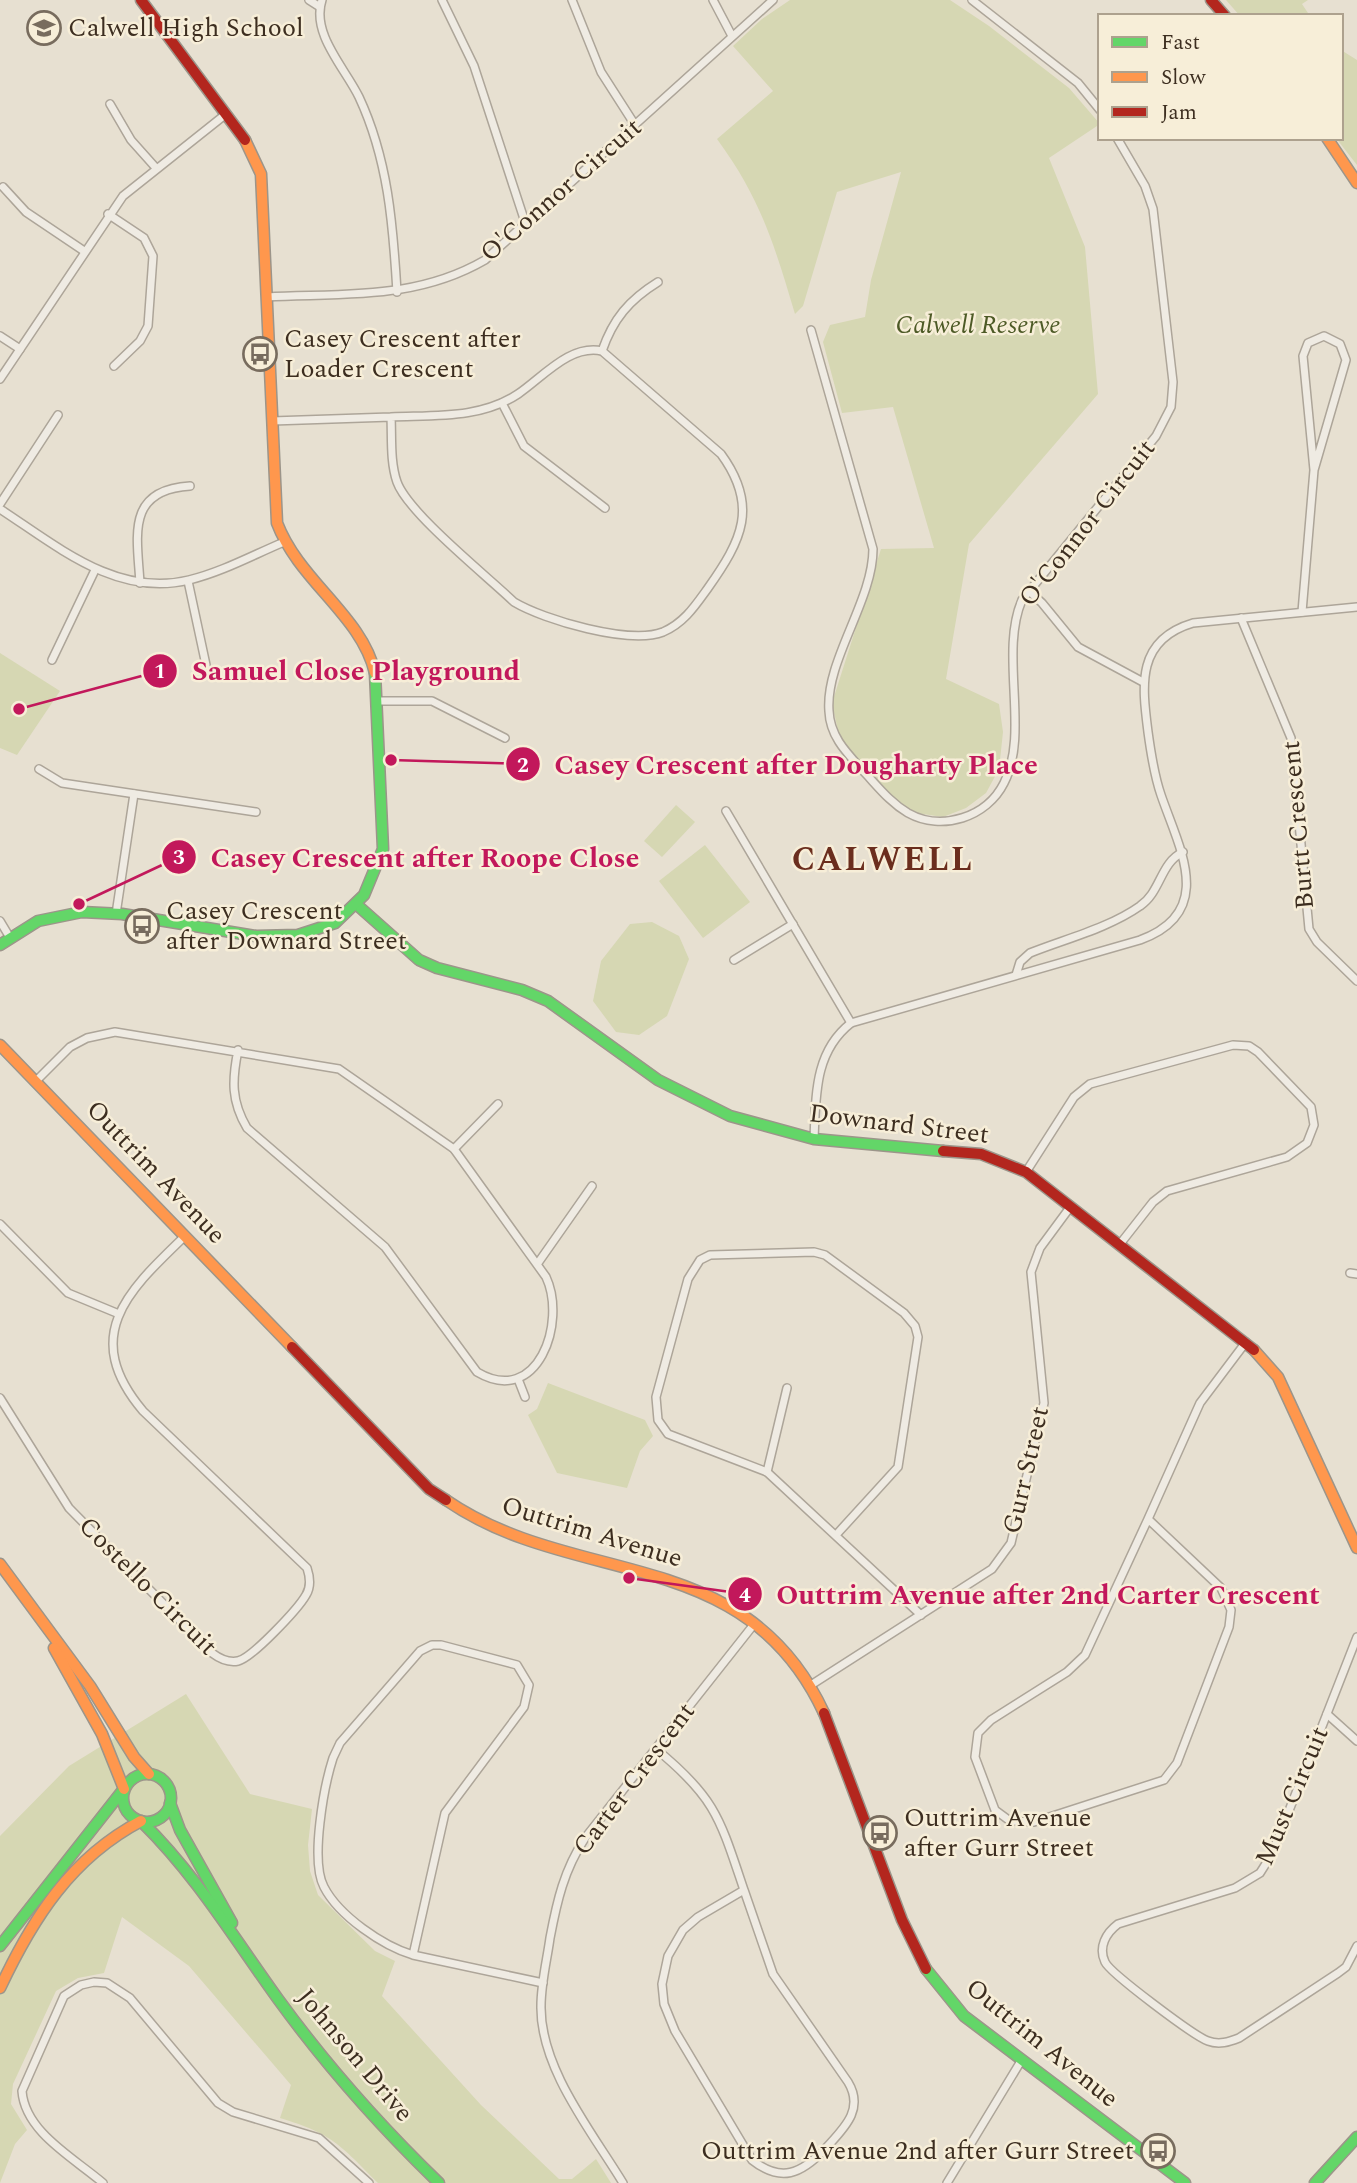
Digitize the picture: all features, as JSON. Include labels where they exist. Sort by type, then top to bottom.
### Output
[{"type":"street","points":[[0,945],[9,936],[29,925],[61,914],[83,911],[281,938],[321,929],[356,904],[376,872],[384,839],[379,701],[375,670],[363,640],[298,565],[284,542],[276,513],[261,174],[248,144],[141,0]]},
{"type":"street","points":[[309,0],[321,4],[322,33],[359,97],[380,151],[391,208],[397,292]]},
{"type":"street","points":[[442,0],[474,66],[526,225]]},
{"type":"street","points":[[572,0],[601,72],[635,125]]},
{"type":"street","points":[[713,0],[732,36]]},
{"type":"street","name":"O'Connor Circuit","points":[[267,296],[397,292],[437,284],[462,273],[496,252],[773,0]]},
{"type":"street","points":[[972,0],[1078,83],[1098,108]]},
{"type":"street","points":[[1211,0],[1223,14]]},
{"type":"street","points":[[110,104],[131,140],[156,168]]},
{"type":"street","points":[[0,379],[108,214],[132,187],[226,114]]},
{"type":"street","name":"O'Connor Circuit","points":[[811,330],[873,549],[869,575],[830,691],[829,716],[842,749],[889,799],[911,814],[937,821],[963,818],[987,805],[1004,784],[1013,750],[1015,623],[1028,590],[1156,436],[1171,407],[1173,382],[1153,209],[1145,186],[1118,140]]},
{"type":"street","points":[[1327,140],[1357,183]]},
{"type":"street","points":[[3,187],[26,212],[84,251]]},
{"type":"street","points":[[108,214],[144,238],[153,256],[148,326],[140,341],[114,366]]},
{"type":"street","points":[[602,351],[610,329],[622,310],[638,294],[658,282]]},
{"type":"street","points":[[0,336],[20,349]]},
{"type":"street","points":[[1301,612],[1314,470],[1303,356],[1308,343],[1324,336],[1340,344],[1346,360],[1314,470]]},
{"type":"street","points":[[272,421],[467,414],[502,403],[577,351],[589,348],[602,351],[721,454],[732,469],[742,497],[742,526],[733,553],[690,613],[662,632],[645,636],[620,635],[534,613],[514,602],[404,496],[393,467],[391,417]]},
{"type":"street","points":[[502,403],[524,446],[605,508]]},
{"type":"street","points":[[58,415],[0,509],[95,570],[140,583],[188,581],[284,542]]},
{"type":"street","points":[[140,583],[137,532],[141,512],[159,492],[190,486]]},
{"type":"street","points":[[52,660],[95,570]]},
{"type":"street","points":[[188,581],[206,665]]},
{"type":"street","points":[[1028,590],[1042,603],[1078,648],[1143,682]]},
{"type":"street","points":[[814,1139],[822,1059],[834,1039],[851,1023],[1140,940],[1162,929],[1179,909],[1188,877],[1183,852],[1154,772],[1143,682],[1149,658],[1170,633],[1193,623],[1357,607]]},
{"type":"street","name":"Burtt Crescent","points":[[1241,618],[1292,738],[1309,929],[1317,942],[1357,981]]},
{"type":"street","points":[[379,701],[432,701],[505,738]]},
{"type":"street","points":[[39,769],[62,783],[256,812]]},
{"type":"street","points":[[116,914],[134,794]]},
{"type":"street","points":[[726,811],[851,1023]]},
{"type":"street","points":[[1016,975],[1020,962],[1030,953],[1140,906],[1157,887],[1168,863],[1183,852]]},
{"type":"street","name":"Downard Street","points":[[356,904],[419,960],[437,968],[522,990],[548,1001],[641,1069],[689,1097],[752,1124],[814,1139],[981,1154],[1026,1172],[1246,1341],[1265,1359],[1278,1377],[1357,1548]]},
{"type":"street","points":[[0,921],[9,936]]},
{"type":"street","points":[[734,960],[793,924]]},
{"type":"street","points":[[37,1080],[70,1047],[105,1033],[134,1033],[237,1050],[339,1069],[454,1149],[538,1263],[550,1284],[554,1315],[543,1356],[530,1372],[518,1379],[500,1382],[477,1372],[384,1247],[247,1128],[239,1114],[233,1090],[237,1050]]},
{"type":"street","name":"Outtrim Avenue","points":[[0,1045],[37,1080],[405,1467],[442,1499],[501,1530],[684,1584],[721,1601],[755,1623],[786,1652],[811,1685],[831,1723],[915,1951],[942,1992],[964,2017],[1185,2183]]},
{"type":"street","points":[[1026,1172],[1074,1097],[1090,1084],[1233,1045],[1258,1052],[1311,1107],[1314,1125],[1307,1143],[1287,1157],[1167,1191],[1153,1202],[1120,1244]]},
{"type":"street","points":[[454,1149],[498,1104]]},
{"type":"street","points":[[538,1263],[592,1186]]},
{"type":"street","name":"Gurr Street","points":[[811,1685],[992,1569],[1011,1543],[1044,1403],[1031,1272],[1040,1248],[1071,1206]]},
{"type":"street","points":[[0,1224],[68,1293],[119,1314]]},
{"type":"street","name":"Costello Circuit","points":[[0,1398],[69,1508],[212,1653],[228,1661],[250,1656],[305,1597],[310,1583],[309,1573],[301,1560],[131,1396],[116,1362],[114,1342],[119,1314],[137,1282],[185,1236]]},
{"type":"street","points":[[836,1535],[898,1467],[918,1337],[915,1326],[904,1313],[831,1258],[814,1252],[722,1253],[700,1260],[688,1279],[656,1397],[658,1420],[668,1434],[766,1472],[921,1615]]},
{"type":"street","points":[[1148,1518],[1220,1588],[1231,1609],[1229,1627],[1177,1763],[1168,1777],[1154,1785],[1034,1822],[1010,1821],[1000,1815],[990,1800],[975,1757],[978,1733],[991,1720],[1067,1672],[1085,1655],[1200,1403],[1246,1341]]},
{"type":"street","points":[[518,1379],[526,1397]]},
{"type":"street","points":[[766,1472],[787,1388]]},
{"type":"street","points":[[0,1564],[90,1686],[134,1757],[149,1774],[165,1782],[170,1793],[170,1803],[159,1819],[141,1821],[104,1839],[64,1879],[21,1947],[0,1987]]},
{"type":"street","points":[[37,1617],[102,1734],[124,1790],[125,1808],[141,1821]]},
{"type":"street","name":"Carter Crescent","points":[[623,2183],[550,2058],[543,2034],[543,1983],[556,1903],[567,1869],[585,1838],[755,1623]]},
{"type":"street","name":"Must Circuit","points":[[1357,1637],[1272,1854],[1260,1873],[1236,1888],[1118,1924],[1105,1938],[1103,1952],[1110,1970],[1198,2036],[1222,2043],[1240,2038],[1338,1973],[1346,1967],[1357,1946]]},
{"type":"street","points":[[413,1955],[444,1813],[524,1707],[529,1694],[528,1680],[517,1665],[441,1645],[420,1651],[340,1743],[330,1766],[317,1859],[324,1888],[335,1902],[378,1941],[391,1949],[413,1955],[543,1983]]},
{"type":"street","name":"Must Circuit","points":[[1327,1714],[1357,1741]]},
{"type":"street","points":[[656,1749],[687,1774],[710,1801],[721,1822],[773,1973],[848,2082],[854,2099],[852,2117],[845,2127],[805,2170],[789,2177],[771,2175],[752,2160],[675,2031],[664,2004],[665,1965],[677,1938],[698,1917],[744,1890]]},
{"type":"street","points":[[0,1946],[38,1894],[79,1848],[132,1778],[149,1774]]},
{"type":"street","name":"Johnson Drive","points":[[170,1803],[180,1830],[244,1949]]},
{"type":"street","name":"Johnson Drive","points":[[141,1821],[177,1856],[279,2001],[353,2093],[439,2183]]},
{"type":"street","points":[[103,2183],[32,2123],[23,2105],[22,2091],[64,1996],[81,1984],[94,1982],[107,1983],[130,1998],[218,2103],[233,2112],[319,2138],[369,2183]]},
{"type":"street","points":[[947,2183],[1021,2061]]},
{"type":"street","points":[[1315,2183],[1357,2137]]},
{"type":"green space","name":"Calwell Reserve","points":[[790,0],[950,0],[989,26],[1069,88],[1098,122],[1098,125],[1049,158],[1085,247],[1098,394],[969,544],[946,679],[999,704],[1003,732],[999,769],[986,793],[966,808],[943,817],[916,813],[894,799],[840,740],[832,703],[881,549],[934,548],[893,407],[842,413],[823,342],[830,325],[865,317],[871,280],[901,172],[837,192],[803,306],[795,314],[765,223],[745,182],[717,139],[773,91],[733,46],[762,19]]},
{"type":"green space","points":[[1226,0],[1308,0],[1302,4],[1309,14],[1238,14]]},
{"type":"green space","points":[[1343,51],[1357,60],[1357,165],[1338,140],[1343,140]]},
{"type":"green space","points":[[0,653],[60,691],[17,755],[0,748]]},
{"type":"green space","points":[[676,805],[695,822],[662,857],[644,841]]},
{"type":"green space","points":[[705,845],[750,902],[703,938],[659,881]]},
{"type":"green space","points":[[652,922],[679,936],[689,959],[667,1016],[639,1035],[616,1032],[593,1001],[601,961],[630,924]]},
{"type":"green space","points":[[548,1383],[645,1420],[653,1436],[640,1451],[627,1488],[557,1473],[528,1415],[537,1409]]},
{"type":"green space","points":[[186,1694],[250,1794],[312,1809],[308,1845],[310,1871],[318,1895],[375,1951],[395,1961],[382,1996],[481,2105],[559,2179],[572,2179],[596,2159],[611,2183],[378,2183],[335,2142],[280,2118],[291,2085],[189,1966],[122,1917],[104,1973],[78,1978],[56,1991],[13,2084],[11,2104],[27,2130],[15,2144],[0,2183],[0,1836],[69,1766]]},
{"type":"traffic: fast","points":[[0,945],[38,921],[82,912],[122,914],[256,936],[298,935],[335,923],[364,895],[383,849],[375,673]]},
{"type":"traffic: fast","points":[[356,904],[419,960],[437,968],[522,990],[548,1001],[658,1080],[730,1116],[814,1139],[943,1151]]},
{"type":"traffic: fast","points":[[147,1774],[164,1781],[171,1798],[164,1815],[147,1822],[130,1815],[123,1798],[130,1781],[147,1774]]},
{"type":"traffic: fast","points":[[0,1946],[123,1790]]},
{"type":"traffic: fast","points":[[170,1803],[180,1830],[232,1923]]},
{"type":"traffic: fast","points":[[142,1822],[197,1885],[296,2024],[334,2071],[439,2183]]},
{"type":"traffic: fast","points":[[926,1969],[964,2016],[1185,2183]]},
{"type":"traffic: fast","points":[[1315,2183],[1357,2137]]},
{"type":"traffic: slow","points":[[245,140],[261,174],[277,523],[300,563],[357,634],[375,673]]},
{"type":"traffic: slow","points":[[1328,140],[1357,183]]},
{"type":"traffic: slow","points":[[0,1045],[292,1347]]},
{"type":"traffic: slow","points":[[1254,1350],[1278,1377],[1357,1548]]},
{"type":"traffic: slow","points":[[446,1500],[496,1528],[548,1547],[654,1576],[704,1594],[750,1620],[790,1658],[824,1713]]},
{"type":"traffic: slow","points":[[0,1564],[90,1686],[134,1757],[149,1774]]},
{"type":"traffic: slow","points":[[54,1648],[102,1734],[124,1789]]},
{"type":"traffic: slow","points":[[0,1988],[26,1938],[57,1892],[94,1853],[141,1821]]},
{"type":"traffic: jam","points":[[141,0],[245,140]]},
{"type":"traffic: jam","points":[[1211,0],[1223,14]]},
{"type":"traffic: jam","points":[[943,1151],[981,1154],[1026,1172],[1254,1350]]},
{"type":"traffic: jam","points":[[292,1347],[429,1489],[446,1500]]},
{"type":"traffic: jam","points":[[824,1713],[902,1920],[926,1969]]},
{"type":"place","name":"Calwell High School","points":[[44,28]]},
{"type":"place","name":"Casey Crescent after Loader Crescent","points":[[260,354]]},
{"type":"place","name":"Samuel Close Playground","points":[[19,709]]},
{"type":"place","name":"Casey Crescent after Dougharty Place","points":[[391,760]]},
{"type":"place","name":"Casey Crescent after Roope Close","points":[[79,904]]},
{"type":"place","name":"Casey Crescent after Downard Street","points":[[142,926]]},
{"type":"place","name":"Outtrim Avenue after 2nd Carter Crescent","points":[[629,1578]]},
{"type":"place","name":"Outtrim Avenue after Gurr Street","points":[[880,1833]]},
{"type":"place","name":"Outtrim Avenue 2nd after Gurr Street","points":[[1158,2151]]},
{"type":"district","name":"CALWELL","points":[[883,860]]}]
